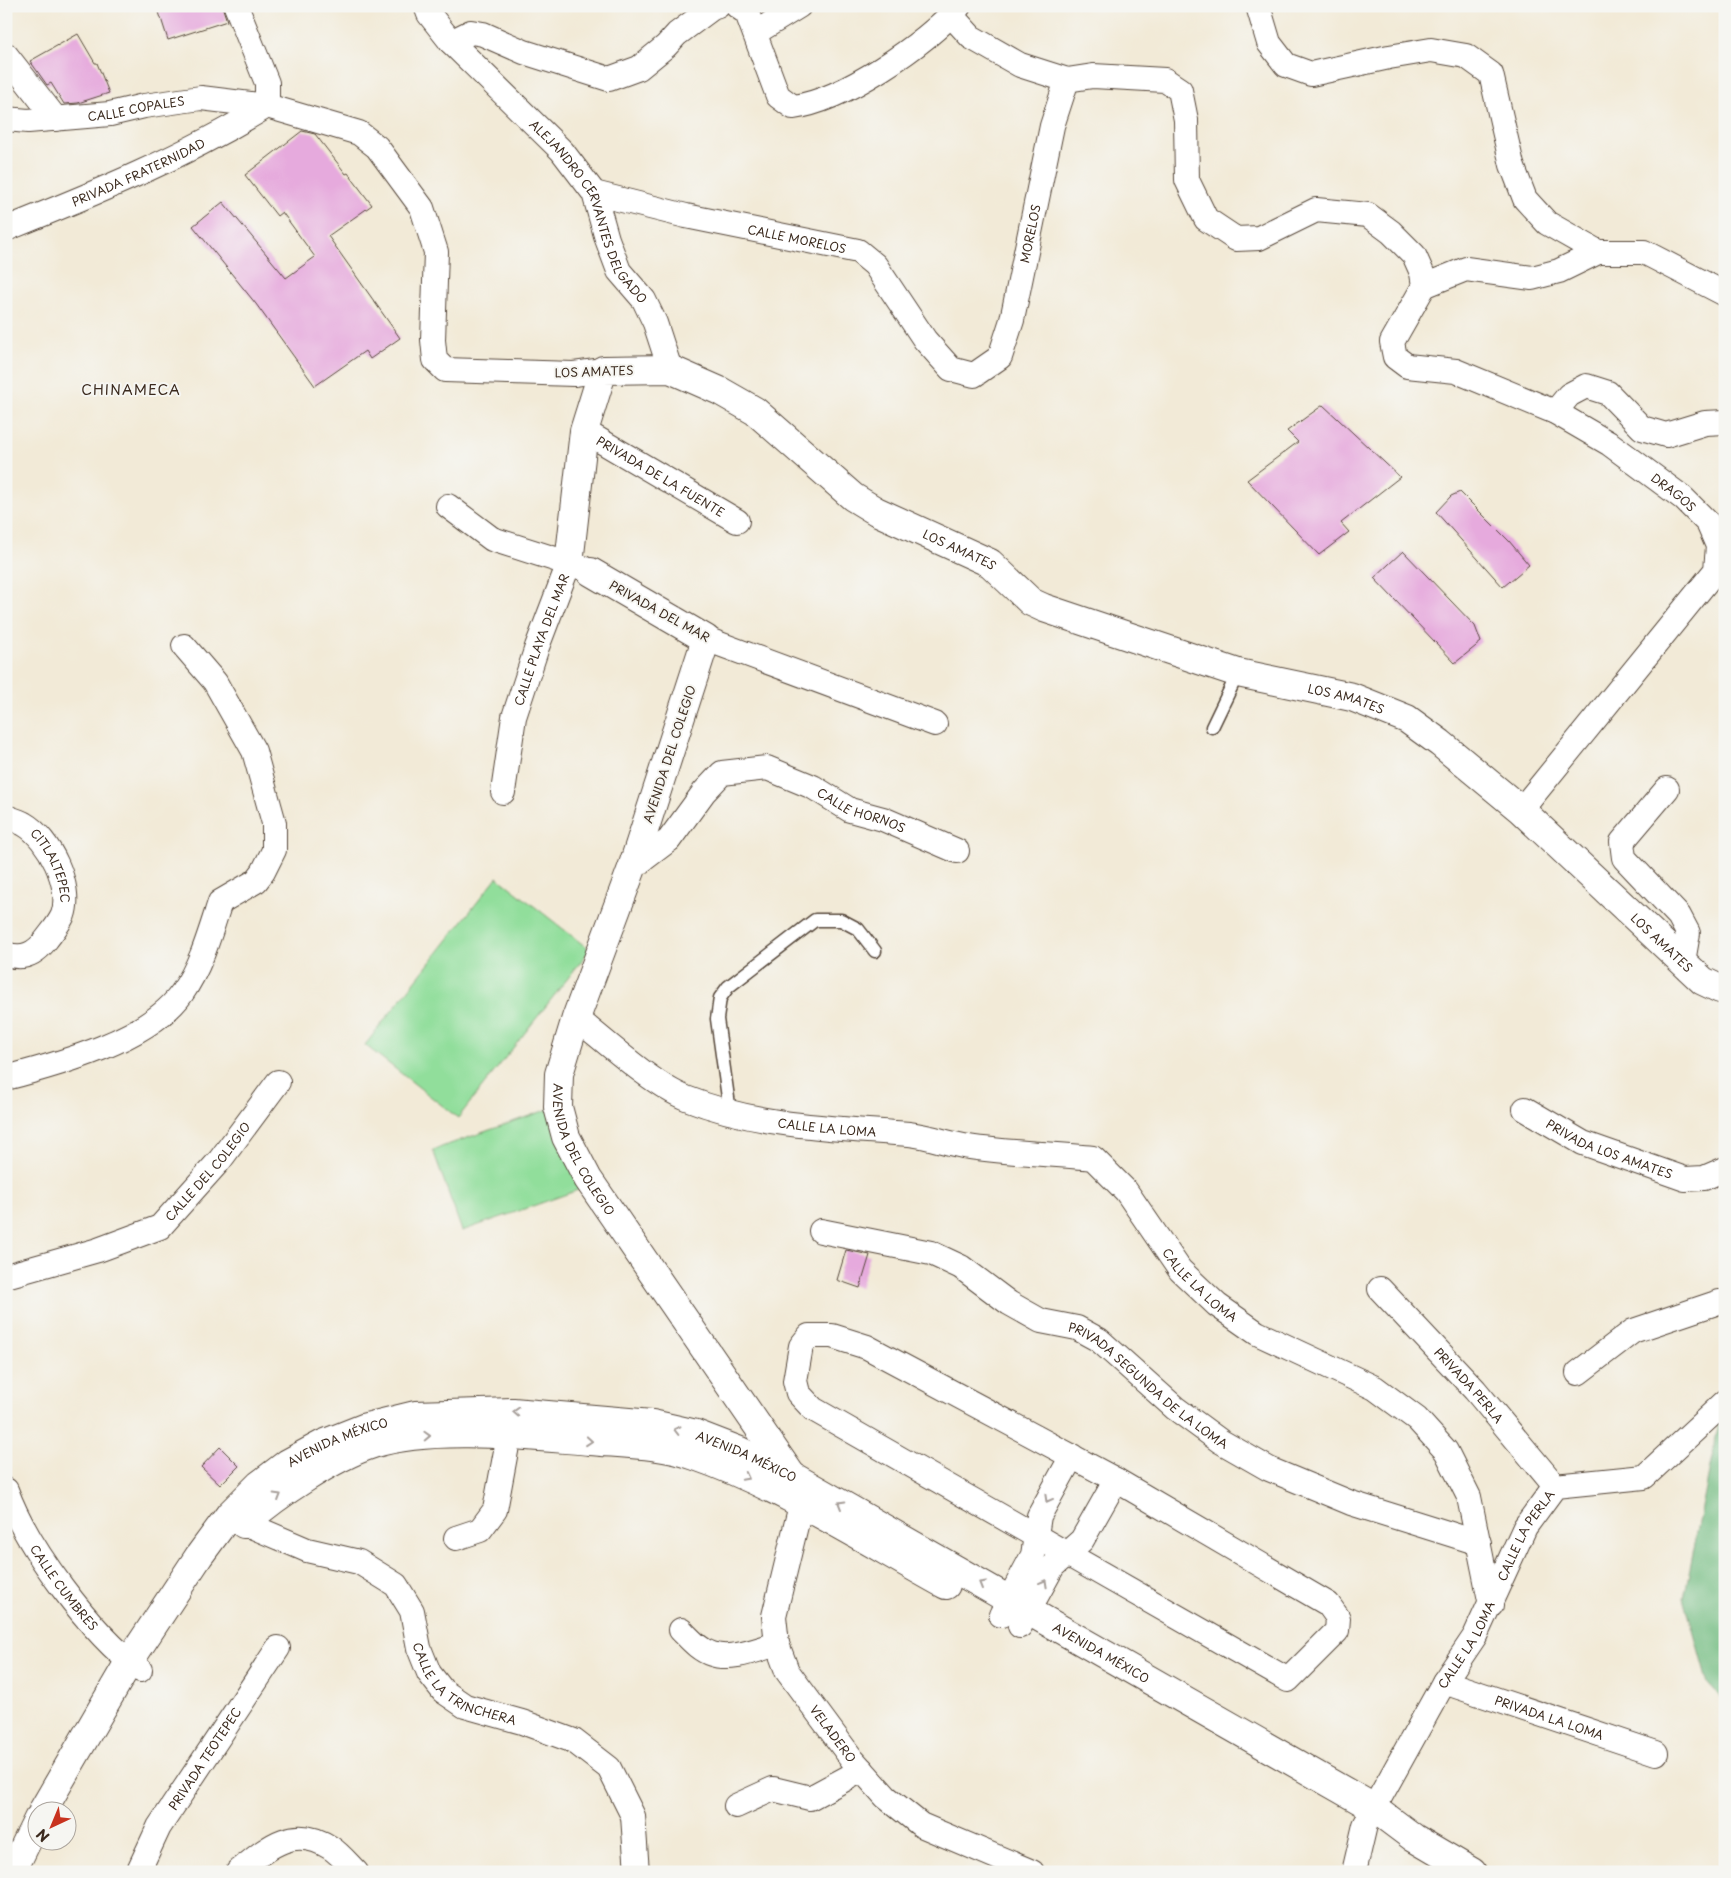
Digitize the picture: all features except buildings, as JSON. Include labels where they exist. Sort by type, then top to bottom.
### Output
[{"type":"street","points":[[236,6],[267,83],[267,106]]},
{"type":"street","name":"ALEJANDRO CERVANTES DELGADO","points":[[426,6],[429,14],[451,42],[562,151],[594,193],[606,239],[619,271],[644,300],[655,323],[670,369]]},
{"type":"street","points":[[451,42],[471,32],[483,34],[524,52],[609,79],[639,68],[666,46],[677,34],[712,8],[718,6]]},
{"type":"street","points":[[737,6],[747,13],[778,96],[793,108],[810,105],[886,67],[952,9],[971,37],[1020,65],[1067,80],[1093,76],[1165,80],[1180,90],[1186,120],[1187,180],[1206,219],[1236,240],[1259,238],[1316,210],[1368,215],[1391,232],[1414,254],[1422,272],[1424,286],[1466,269],[1532,278],[1559,270],[1598,252],[1644,252],[1701,284],[1725,294]]},
{"type":"street","points":[[755,33],[799,6]]},
{"type":"street","points":[[1258,6],[1269,44],[1286,65],[1311,74],[1389,56],[1431,50],[1466,56],[1491,74],[1512,165],[1525,199],[1547,223],[1598,252]]},
{"type":"street","points":[[6,55],[56,119]]},
{"type":"street","name":"MORELOS","points":[[974,375],[1000,357],[1012,320],[1052,126],[1067,80]]},
{"type":"street","name":"CALLE COPALES","points":[[6,119],[28,121],[110,114],[144,106],[201,98],[267,106],[293,116]]},
{"type":"street","name":"PRIVADA FRATERNIDAD","points":[[6,229],[133,178],[225,132],[267,106]]},
{"type":"street","name":"LOS AMATES","points":[[293,116],[359,132],[377,148],[422,208],[436,252],[432,340],[435,360],[444,370],[574,374],[603,370],[670,369],[720,391],[755,411],[853,497],[876,511],[990,563],[1031,602],[1238,673],[1352,697],[1407,719],[1440,743],[1521,810],[1703,981],[1720,989],[1725,988]]},
{"type":"street","name":"CALLE MORELOS","points":[[594,193],[686,216],[858,251],[875,265],[925,340],[951,369],[974,375]]},
{"type":"street","name":"DRAGOS","points":[[1424,286],[1392,342],[1394,357],[1407,366],[1456,371],[1555,412],[1610,444],[1683,498],[1708,523],[1718,546],[1716,570],[1521,810]]},
{"type":"street","name":"CALLE PLAYA DEL MAR","points":[[503,792],[514,717],[537,647],[580,567],[584,432],[603,370]]},
{"type":"street","points":[[1555,412],[1569,395],[1586,386],[1608,393],[1642,428],[1666,435],[1705,423],[1725,422]]},
{"type":"street","name":"PRIVADA DE LA FUENTE","points":[[584,432],[737,521]]},
{"type":"street","name":"PRIVADA DEL MAR","points":[[448,506],[492,539],[580,567],[706,639],[935,724]]},
{"type":"street","name":"AVENIDA DEL COLEGIO","points":[[706,639],[632,868],[576,1018],[559,1074],[558,1107],[566,1137],[588,1178],[792,1476],[801,1505]]},
{"type":"street","points":[[6,1078],[72,1060],[149,1024],[182,994],[204,953],[220,902],[256,881],[274,850],[274,823],[254,751],[214,682],[184,646]]},
{"type":"street","name":"CALLE HORNOS","points":[[632,868],[669,840],[704,792],[722,773],[767,768],[813,787],[850,810],[883,819],[957,851]]},
{"type":"street","points":[[1667,789],[1622,842],[1624,858],[1679,916],[1688,933],[1683,962]]},
{"type":"street","name":"CITLALTEPEC","points":[[6,817],[25,825],[43,843],[61,873],[65,890],[64,913],[40,948],[28,956],[16,957],[6,954]]},
{"type":"street","name":"CALLE LA LOMA","points":[[576,1018],[665,1086],[685,1098],[730,1112],[778,1123],[822,1129],[912,1134],[969,1147],[1093,1158],[1126,1191],[1180,1270],[1218,1305],[1257,1333],[1375,1388],[1417,1419],[1446,1451],[1469,1497],[1491,1605],[1475,1636],[1444,1682],[1370,1816]]},
{"type":"street","name":"CALLE DEL COLEGIO","points":[[6,1276],[98,1250],[160,1227],[220,1160],[278,1082]]},
{"type":"street","name":"PRIVADA LOS AMATES","points":[[1525,1109],[1583,1144],[1685,1179],[1704,1178],[1725,1169]]},
{"type":"street","name":"PRIVADA SEGUNDA DE LA LOMA","points":[[821,1230],[931,1253],[961,1267],[1010,1303],[1041,1321],[1077,1328],[1099,1340],[1176,1408],[1220,1441],[1269,1469],[1350,1503],[1479,1543]]},
{"type":"street","name":"PRIVADA PERLA","points":[[1380,1289],[1475,1390],[1555,1486]]},
{"type":"street","points":[[1578,1373],[1633,1331],[1719,1302],[1725,1302]]},
{"type":"street","points":[[809,1336],[832,1336],[867,1347],[1072,1456],[1328,1604],[1338,1618],[1337,1632],[1288,1680],[813,1409],[798,1393],[795,1381],[801,1346],[809,1336]]},
{"type":"street","name":"CALLE LA PERLA","points":[[1491,1605],[1524,1527],[1555,1486],[1644,1477],[1725,1402]]},
{"type":"street","name":"AVENIDA MÉXICO","points":[[48,1800],[112,1695],[214,1562],[237,1519],[259,1485],[288,1463],[324,1444],[366,1427],[415,1415],[513,1412],[652,1424],[696,1434],[792,1476],[1291,1779],[1414,1838],[1472,1872]]},
{"type":"street","name":"AVENIDA MÉXICO","points":[[237,1519],[348,1455],[374,1444],[422,1435],[509,1435],[650,1446],[693,1455],[735,1471],[1015,1613]]},
{"type":"street","points":[[456,1538],[480,1530],[495,1510],[509,1435]]},
{"type":"street","points":[[1015,1613],[1033,1555],[1039,1516],[1072,1456]]},
{"type":"street","points":[[1015,1613],[1053,1566],[1066,1552],[1082,1540],[1116,1480]]},
{"type":"street","name":"CALLE CUMBRES","points":[[6,1490],[13,1510],[54,1575],[92,1625],[135,1666]]},
{"type":"street","name":"VELADERO","points":[[801,1505],[774,1616],[777,1644],[787,1671],[862,1770],[886,1797],[921,1825],[1032,1872]]},
{"type":"street","name":"CALLE LA TRINCHERA","points":[[237,1519],[307,1550],[359,1562],[396,1585],[412,1610],[419,1648],[430,1673],[443,1691],[465,1706],[522,1722],[574,1740],[609,1768],[633,1816],[637,1872]]},
{"type":"street","points":[[681,1630],[700,1648],[714,1655],[733,1655],[777,1644]]},
{"type":"street","name":"PRIVADA TEOTEPEC","points":[[138,1872],[159,1827],[278,1648]]},
{"type":"street","name":"PRIVADA LA LOMA","points":[[1444,1682],[1656,1753]]},
{"type":"street","points":[[736,1806],[773,1789],[810,1798],[862,1770]]},
{"type":"street","points":[[1354,1872],[1370,1816]]},
{"type":"street","points":[[238,1872],[269,1846],[300,1836],[330,1848],[356,1872]]},
{"type":"street","points":[[17,1869],[28,1843]]},
{"type":"lane","points":[[1212,727],[1238,673]]},
{"type":"lane","points":[[730,1112],[717,1019],[720,998],[728,987],[815,920],[841,920],[858,929],[875,951]]},
{"type":"green space","points":[[497,877],[590,950],[458,1118],[365,1045]]},
{"type":"green space","points":[[552,1108],[581,1189],[462,1231],[433,1150]]},
{"type":"green space","points":[[1721,1412],[1725,1414],[1725,1702],[1708,1684],[1684,1598]]},
{"type":"district","name":"CHINAMECA","points":[[131,389]]}]
